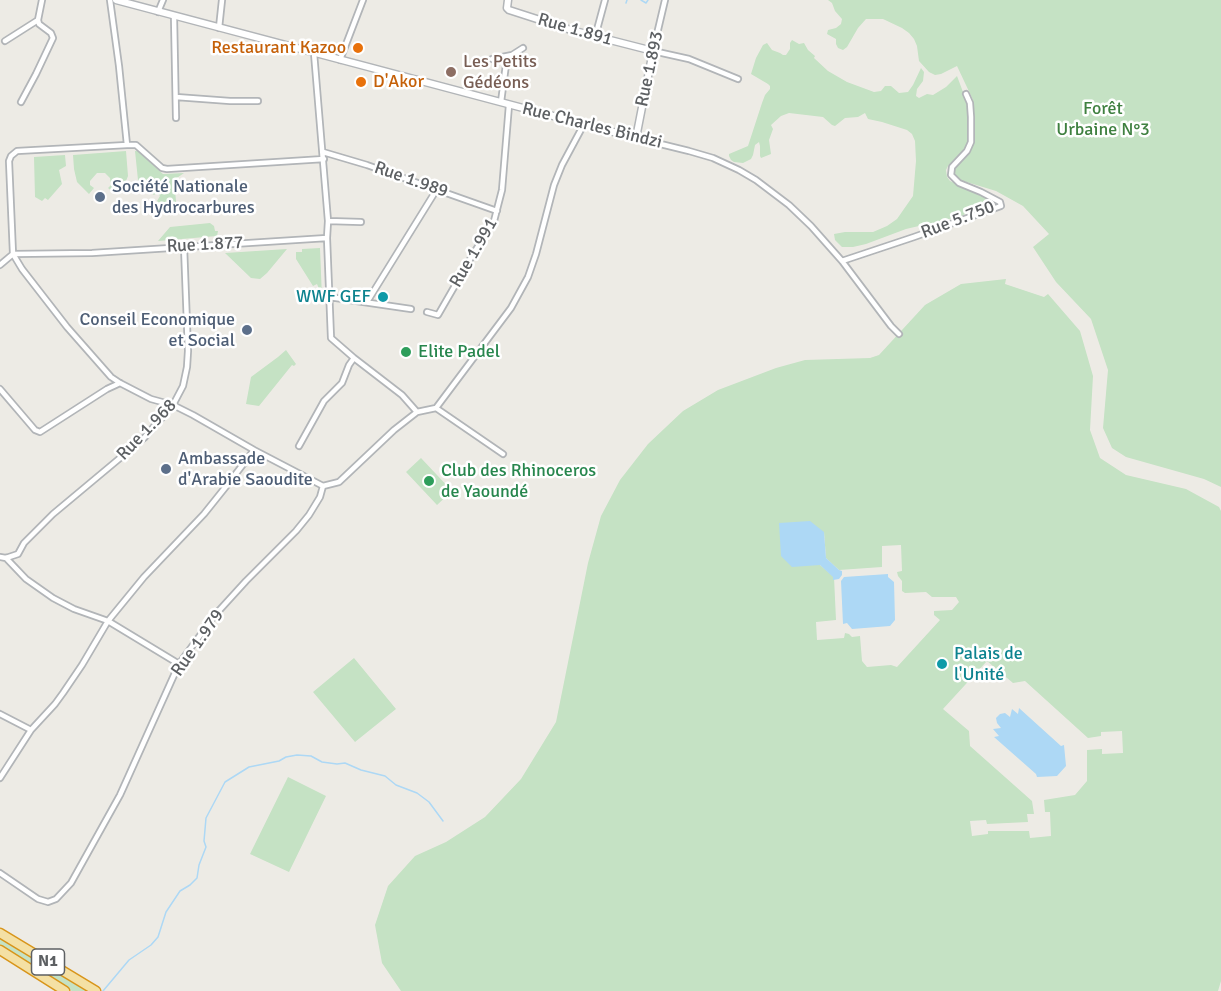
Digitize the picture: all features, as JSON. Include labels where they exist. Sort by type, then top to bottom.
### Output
[{"type":"highway","name":"N1","points":[[0,933],[96,991]]},
{"type":"highway","name":"N1","points":[[0,950],[66,991]]},
{"type":"street","points":[[21,102],[53,38],[51,33],[39,24],[42,0]]},
{"type":"street","points":[[110,0],[127,145]]},
{"type":"street","name":"Rue Charles Bindzi","points":[[116,0],[713,158],[739,170],[789,205],[842,261],[899,334]]},
{"type":"street","points":[[158,12],[163,0]]},
{"type":"street","points":[[219,28],[222,0]]},
{"type":"street","points":[[340,60],[363,0]]},
{"type":"street","name":"Rue 1.891","points":[[508,0],[509,10],[595,37],[653,51]]},
{"type":"street","points":[[595,37],[605,0]]},
{"type":"street","name":"Rue 1.893","points":[[636,138],[665,0]]},
{"type":"street","points":[[174,16],[176,118]]},
{"type":"street","points":[[5,41],[38,20]]},
{"type":"street","points":[[492,59],[507,57],[523,48]]},
{"type":"street","points":[[653,51],[689,59],[738,79]]},
{"type":"street","points":[[314,53],[328,221],[331,338],[402,395],[417,412]]},
{"type":"street","points":[[501,102],[507,57]]},
{"type":"street","name":"Rue 5.750","points":[[842,261],[1001,206],[1000,202],[959,183],[951,175],[952,167],[967,151],[971,142],[970,103],[966,94]]},
{"type":"street","points":[[176,97],[258,101]]},
{"type":"street","name":"Rue 1.991","points":[[428,312],[438,315],[494,221],[502,189],[509,105]]},
{"type":"street","points":[[324,159],[167,169],[162,168],[133,144],[17,152],[12,154],[9,160],[13,254],[67,327],[111,376],[151,399],[173,405],[193,415],[323,486],[339,482],[394,429],[417,412],[436,408],[511,308],[528,277],[554,185],[584,124]]},
{"type":"street","name":"Rue 1.989","points":[[323,152],[367,165],[497,211]]},
{"type":"street","points":[[367,303],[437,189]]},
{"type":"street","points":[[328,221],[361,222]]},
{"type":"street","name":"Rue 1.877","points":[[13,254],[92,253],[327,238]]},
{"type":"street","name":"Rue 1.968","points":[[3,558],[18,554],[24,543],[53,514],[144,438],[173,405],[183,386],[187,367],[184,246]]},
{"type":"street","points":[[0,265],[13,254]]},
{"type":"street","points":[[329,297],[411,309]]},
{"type":"street","points":[[299,446],[324,401],[342,383],[354,358]]},
{"type":"street","points":[[0,389],[40,432],[120,383]]},
{"type":"street","points":[[436,408],[503,454]]},
{"type":"street","points":[[0,778],[32,730],[56,704],[108,621],[144,577],[204,513],[254,450]]},
{"type":"street","name":"Rue 1.979","points":[[0,873],[38,899],[48,902],[56,899],[71,883],[120,795],[179,664],[215,615],[309,515],[320,497],[323,486]]},
{"type":"street","points":[[3,558],[52,598],[74,609],[108,621],[179,664]]},
{"type":"street","points":[[0,714],[32,730]]},
{"type":"green space","name":"Forêt Urbaine N°3","points":[[828,0],[1221,0],[1221,487],[1204,479],[1126,457],[1112,448],[1103,428],[1108,370],[1091,319],[1056,282],[1033,247],[1049,234],[1023,206],[996,191],[956,177],[954,171],[970,151],[975,138],[973,100],[957,66],[941,74],[935,75],[929,72],[919,61],[917,46],[909,33],[883,19],[866,19],[847,47],[843,50],[838,48],[836,39],[827,34],[828,30],[841,24],[842,19]]},
{"type":"green space","points":[[792,40],[799,44],[804,43],[815,56],[814,58],[828,71],[847,82],[874,92],[881,91],[885,86],[891,86],[899,93],[908,92],[921,68],[924,72],[923,81],[917,89],[916,96],[919,98],[927,94],[933,95],[957,76],[966,100],[969,140],[966,147],[948,166],[947,177],[950,181],[989,198],[989,203],[974,208],[962,216],[906,229],[866,244],[842,247],[835,240],[834,234],[873,232],[887,226],[897,219],[913,196],[916,161],[915,141],[912,134],[907,130],[868,119],[865,113],[858,117],[845,118],[835,126],[823,117],[789,113],[781,116],[771,125],[773,129],[769,140],[771,154],[761,158],[759,142],[755,145],[751,159],[743,163],[731,160],[729,154],[748,146],[765,95],[770,89],[768,84],[751,74],[756,58],[763,45],[767,43],[772,50],[786,55]]},
{"type":"green space","points":[[126,151],[128,176],[114,193],[108,188],[111,185],[110,178],[105,173],[97,173],[90,181],[90,185],[94,188],[89,194],[77,182],[73,155]]},
{"type":"green space","points":[[135,151],[138,151],[163,174],[184,173],[174,180],[177,211],[169,212],[157,201],[160,196],[157,192],[154,195],[138,180]]},
{"type":"green space","points":[[65,155],[66,166],[59,170],[62,184],[48,200],[45,198],[42,201],[35,197],[34,157]]},
{"type":"green space","points":[[210,223],[214,226],[215,231],[218,231],[217,236],[158,241],[170,227]]},
{"type":"green space","points":[[320,248],[322,298],[317,284],[313,286],[296,259],[296,252],[302,252],[302,249]]},
{"type":"green space","points":[[287,249],[260,279],[251,278],[225,253]]},
{"type":"green space","points":[[1006,279],[1005,284],[1044,297],[1048,294],[1080,331],[1093,376],[1090,430],[1100,458],[1126,475],[1186,489],[1219,507],[1221,511],[1221,981],[1218,991],[401,991],[382,963],[375,925],[388,886],[415,856],[446,842],[485,817],[521,779],[556,722],[588,563],[601,516],[620,480],[648,444],[683,411],[718,390],[776,368],[805,360],[870,358],[879,355],[925,305],[961,284]],"holes":[[[824,532],[826,558],[839,570],[882,567],[882,546],[901,545],[902,571],[897,572],[902,581],[902,591],[905,593],[926,592],[932,597],[956,597],[959,602],[952,610],[934,611],[934,615],[940,620],[897,667],[891,665],[867,667],[862,661],[860,636],[852,637],[845,633],[844,638],[817,640],[816,622],[836,620],[834,577],[820,565]],[[987,661],[1013,683],[1025,681],[1088,738],[1101,736],[1101,732],[1122,731],[1123,753],[1102,754],[1102,749],[1087,750],[1087,781],[1075,795],[1044,800],[1045,812],[1050,812],[1051,836],[1030,838],[1029,831],[988,831],[988,834],[972,836],[970,821],[986,820],[987,824],[1028,822],[1027,814],[1034,814],[1032,801],[970,746],[969,731],[943,709]]]},
{"type":"green space","points":[[286,350],[296,364],[292,365],[259,406],[246,404],[251,377]]},
{"type":"green space","name":"Club des Rhinoceros de Yaoundé","points":[[421,458],[452,491],[437,505],[406,472]]},
{"type":"green space","points":[[354,658],[396,709],[355,742],[313,692]]},
{"type":"green space","points":[[288,777],[326,796],[289,872],[250,854]]},
{"type":"green space","points":[[0,939],[86,991],[72,991],[64,987],[0,947]]},
{"type":"water","points":[[810,521],[824,532],[826,558],[842,571],[839,579],[833,580],[833,577],[820,565],[792,567],[781,556],[779,523]]},
{"type":"water","points":[[888,574],[894,582],[895,620],[890,626],[852,629],[847,623],[843,624],[841,581],[844,577]]},
{"type":"water","points":[[1019,708],[1061,746],[1064,745],[1066,766],[1057,776],[1037,777],[994,737],[999,736],[993,729],[1001,728],[996,718],[1005,713],[1010,717],[1012,709],[1018,714]]},
{"type":"waterway","points":[[641,0],[646,3],[648,0]]},
{"type":"waterway","points":[[103,991],[129,960],[151,945],[158,937],[166,912],[180,891],[197,878],[206,847],[204,841],[206,818],[225,782],[249,767],[297,755],[311,756],[322,762],[345,763],[385,776],[396,785],[417,793],[429,802],[443,821]]},
{"type":"place","name":"Restaurant Kazoo","points":[[358,48]]},
{"type":"place","name":"Les Petits Gédéons","points":[[451,72]]},
{"type":"place","name":"D'Akor","points":[[361,82]]},
{"type":"place","name":"Société Nationale des Hydrocarbures","points":[[100,197]]},
{"type":"place","name":"WWF GEF","points":[[383,297]]},
{"type":"place","name":"Conseil Economique et Social","points":[[247,330]]},
{"type":"place","name":"Elite Padel","points":[[406,352]]},
{"type":"place","name":"Ambassade d'Arabie Saoudite","points":[[166,469]]},
{"type":"place","name":"Club des Rhinoceros de Yaoundé","points":[[429,481]]},
{"type":"place","name":"Palais de l'Unité","points":[[942,664]]}]
